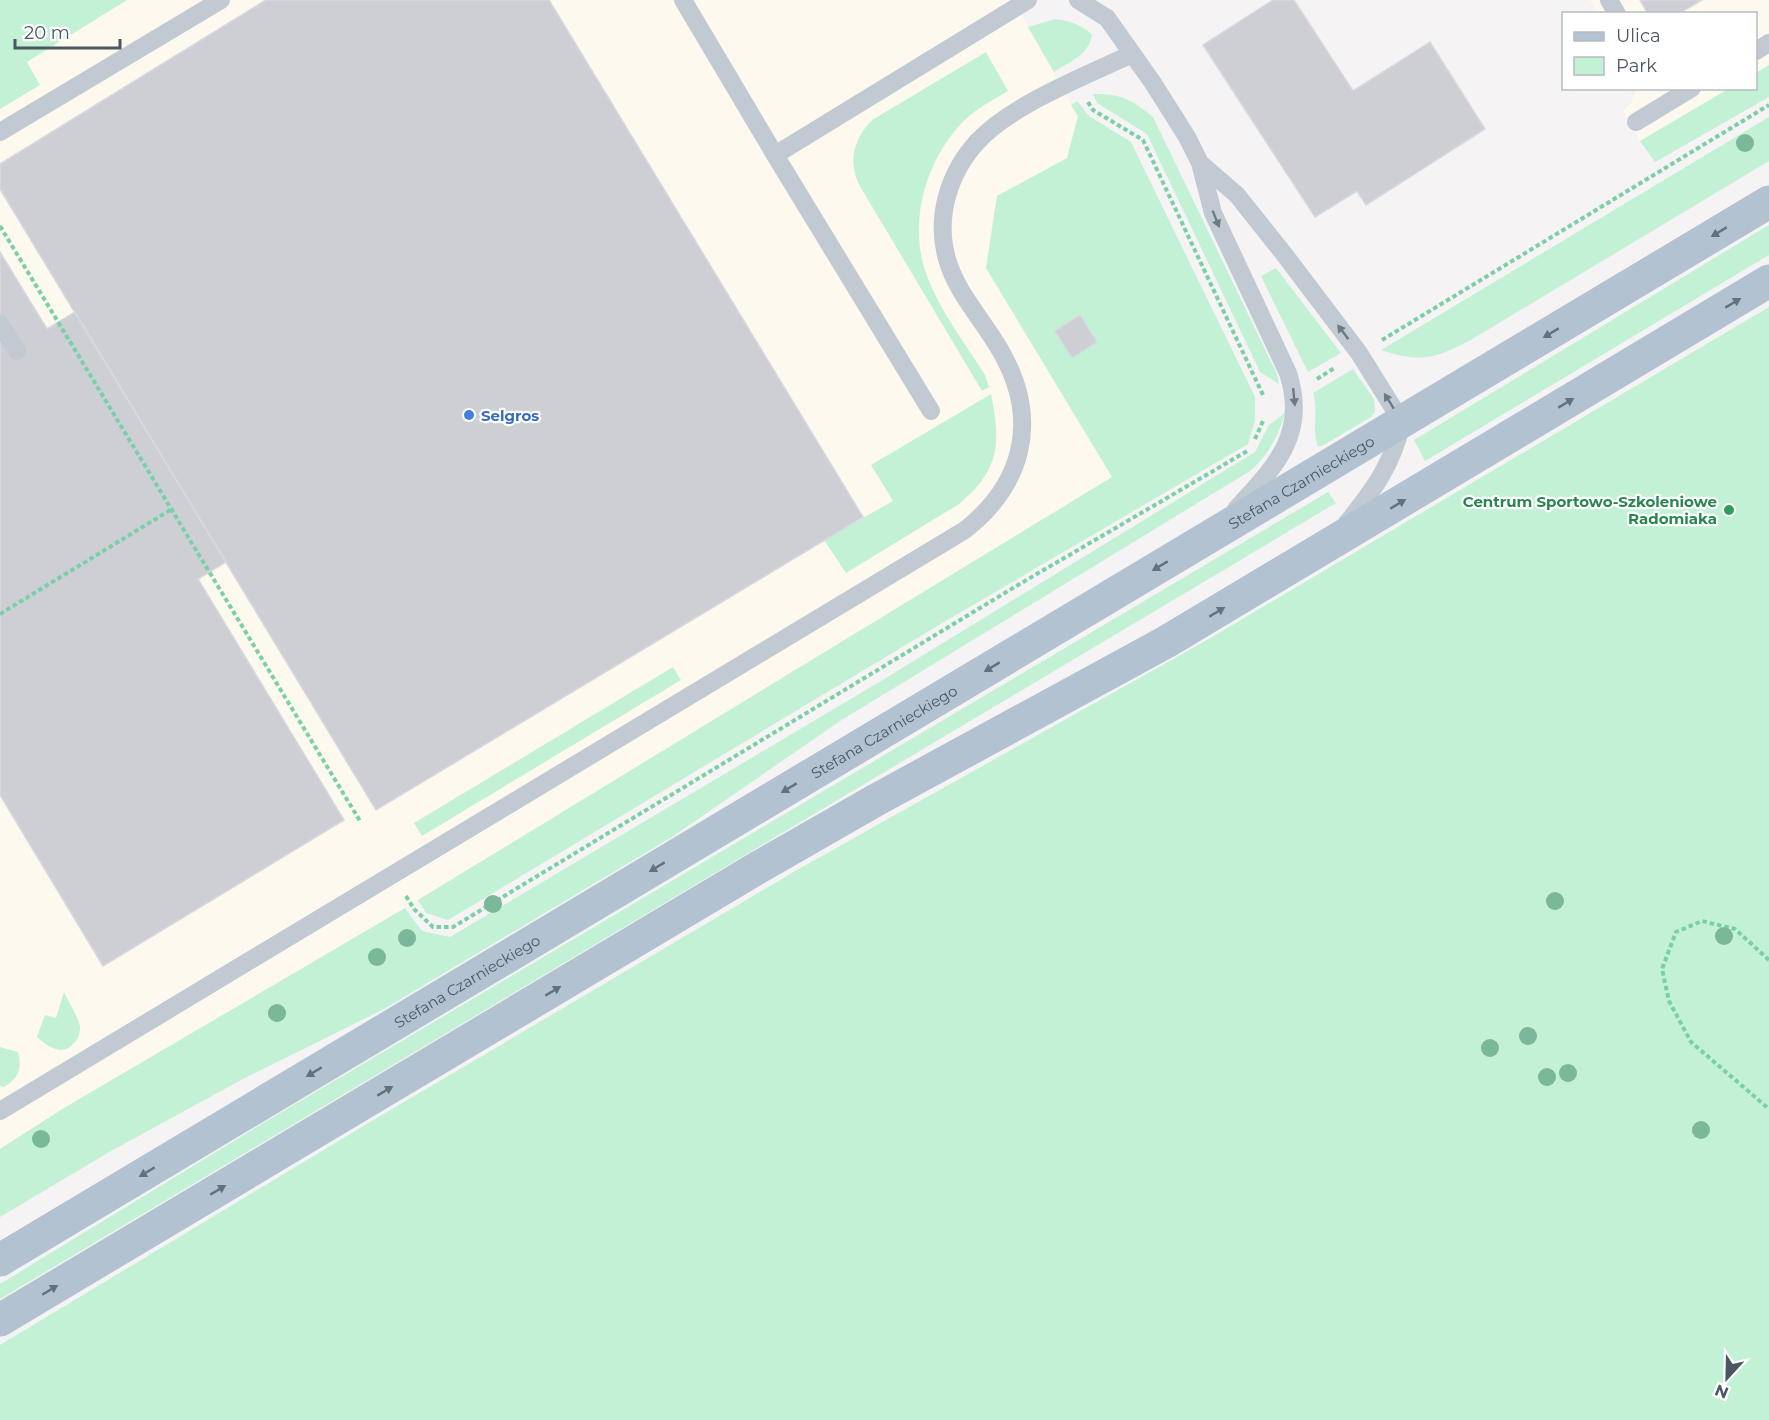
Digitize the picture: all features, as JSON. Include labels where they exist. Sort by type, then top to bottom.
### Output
[{"type":"main road","name":"Stefana Czarnieckiego","points":[[0,1260],[1769,202]]},
{"type":"main road","points":[[0,1320],[749,873],[876,800],[1166,642],[1769,281]]},
{"type":"lane","points":[[0,132],[221,0]]},
{"type":"lane","points":[[683,0],[774,155],[931,411]]},
{"type":"lane","points":[[774,155],[1028,0]]},
{"type":"lane","points":[[1078,0],[1107,18],[1172,112],[1200,163],[1213,213],[1288,373],[1294,392],[1293,430],[1286,448],[1276,464],[1210,536]]},
{"type":"lane","points":[[0,1111],[965,530],[990,509],[1005,486],[1020,451],[1022,417],[1019,398],[1004,357],[969,302],[947,260],[942,227],[944,209],[955,173],[978,140],[996,125],[1023,108],[1132,54]]},
{"type":"lane","points":[[1636,122],[1667,95],[1685,90]]},
{"type":"lane","points":[[1200,163],[1237,195],[1284,254],[1359,353],[1402,422],[1394,451],[1381,478],[1330,544]]},
{"type":"lane","points":[[0,324],[17,351]]},
{"type":"path","points":[[1075,81],[1093,110],[1143,140],[1264,396]]},
{"type":"path","points":[[1373,345],[1769,105]]},
{"type":"path","points":[[0,226],[360,820]]},
{"type":"path","points":[[1311,382],[1338,366]]},
{"type":"path","points":[[403,891],[414,909],[433,927],[453,927],[1018,585],[1251,449],[1264,417]]},
{"type":"path","points":[[0,614],[172,509]]},
{"type":"path","points":[[1769,960],[1735,929],[1702,921],[1676,932],[1662,969],[1669,1001],[1691,1042],[1769,1109]]},
{"type":"shaded area","points":[[57,0],[1013,0],[1078,116],[1067,158],[997,196],[986,268],[1112,477],[405,908],[64,1108],[0,1149],[0,62]]},
{"type":"shaded area","points":[[1590,0],[1769,0],[1769,65],[1757,72],[1757,12],[1597,12]]},
{"type":"shaded area","points":[[1636,90],[1726,90],[1640,141],[1623,111],[1631,103]]},
{"type":"green space","points":[[0,0],[127,0],[27,62],[40,85],[0,109]]},
{"type":"green space","points":[[1055,19],[1075,24],[1092,35],[1083,53],[1054,72],[1028,27]]},
{"type":"green space","points":[[986,52],[1008,91],[971,115],[947,141],[937,158],[923,196],[919,237],[921,257],[932,289],[985,375],[989,387],[982,391],[861,188],[853,161],[856,144],[872,120]]},
{"type":"green space","points":[[1769,65],[1769,97],[1655,162],[1640,141],[1726,90],[1757,90],[1757,72]]},
{"type":"green space","points":[[1093,94],[1112,95],[1126,99],[1153,117],[1277,374],[1279,384],[1260,372],[1147,134],[1097,103]]},
{"type":"green space","points":[[1077,101],[1089,116],[1131,142],[1255,397],[1255,420],[1248,444],[944,622],[448,920],[426,913],[418,900],[1112,477],[986,268],[997,196],[1067,158],[1078,116],[1071,105]]},
{"type":"green space","points":[[1769,117],[1769,161],[1457,347],[1436,355],[1417,358],[1381,350]]},
{"type":"green space","points":[[1769,225],[1769,255],[1425,461],[1414,440]]},
{"type":"green space","points":[[1276,268],[1341,353],[1308,372],[1261,276]]},
{"type":"green space","points":[[1769,307],[1769,1420],[0,1420],[0,1345],[365,1125],[797,870],[1207,640]]},
{"type":"green space","points":[[1353,369],[1374,399],[1375,412],[1371,417],[1322,446],[1318,446],[1315,434],[1313,393]]},
{"type":"green space","points":[[991,394],[996,427],[994,455],[990,467],[973,492],[959,504],[846,573],[824,540],[893,501],[871,465]]},
{"type":"green space","points":[[1285,413],[1272,445],[1250,471],[840,721],[672,837],[384,1009],[241,1080],[111,1151],[0,1217],[0,1149],[64,1108],[405,908],[422,931],[450,937],[881,681],[1255,452],[1269,425]]},
{"type":"green space","points":[[1328,492],[1336,503],[0,1299],[0,1284],[265,1122]]},
{"type":"green space","points":[[673,667],[681,680],[422,836],[414,823]]},
{"type":"green space","points":[[64,992],[77,1018],[80,1030],[75,1042],[69,1048],[60,1050],[50,1047],[37,1037],[45,1015],[56,1018]]},
{"type":"green space","points":[[0,1047],[18,1052],[19,1058],[18,1073],[4,1087],[0,1086]]},
{"type":"building","name":"Selgros","points":[[266,0],[549,0],[863,517],[376,810],[0,189],[0,164]]},
{"type":"building","points":[[1273,0],[1294,0],[1353,91],[1430,42],[1485,129],[1366,205],[1357,191],[1315,217],[1203,45]]},
{"type":"building","points":[[1640,0],[1702,0],[1681,12],[1647,12]]},
{"type":"building","points":[[0,252],[47,329],[75,312],[226,562],[198,579],[344,820],[103,966],[0,795]]},
{"type":"building","points":[[1080,315],[1097,342],[1072,358],[1055,331]]},
{"type":"place","name":"Selgros","points":[[469,415]]},
{"type":"place","name":"Centrum Sportowo-Szkoleniowe Radomiaka","points":[[1729,510]]}]
